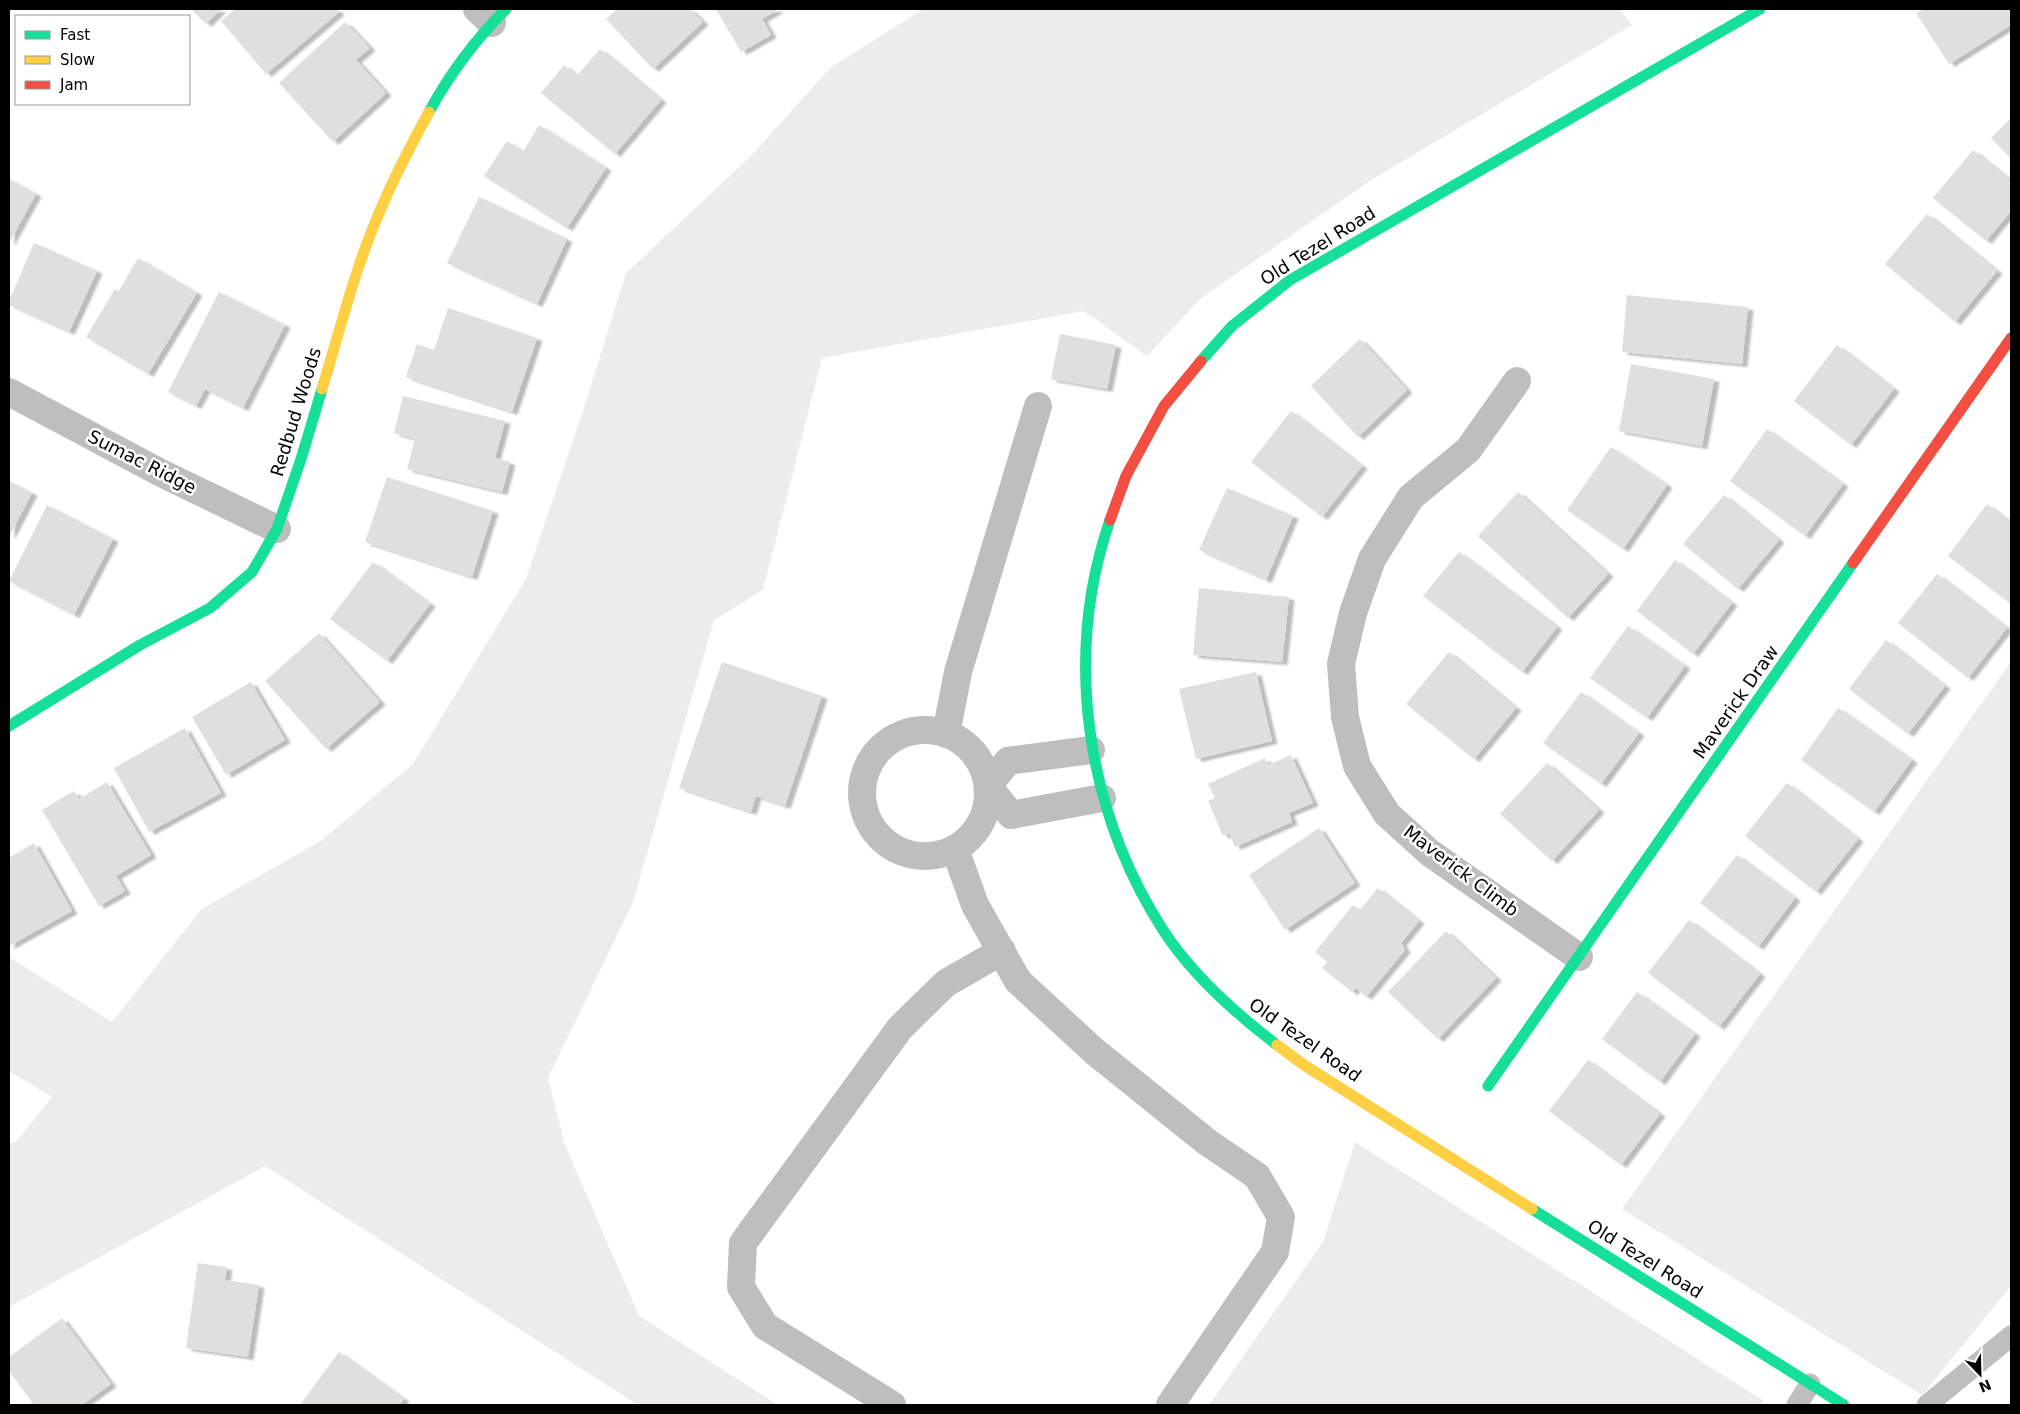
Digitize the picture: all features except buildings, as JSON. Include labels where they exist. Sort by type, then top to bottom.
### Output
[{"type":"street","name":"Old Tezel Road","points":[[1760,9],[1290,280],[1250,310],[1215,343],[1183,380],[1155,420],[1131,463],[1109,518],[1098,555],[1088,603],[1084,652],[1085,701],[1091,750],[1102,798],[1118,844],[1138,888],[1164,930],[1194,969],[1227,1005],[1264,1037],[1304,1065],[1844,1405]]},
{"type":"street","name":"Redbud Woods","points":[[9,726],[140,645],[210,608],[252,572],[276,529],[301,459],[352,288],[379,213],[402,162],[442,88],[492,13]]},
{"type":"street","name":"Maverick Draw","points":[[1488,1086],[2011,338]]},
{"type":"street","name":"Maverick Climb","points":[[1517,381],[1468,450],[1411,497],[1372,559],[1353,613],[1341,664],[1345,717],[1357,766],[1387,814],[1430,853],[1579,957]]},
{"type":"street","name":"Sumac Ridge","points":[[9,392],[162,473],[276,529]]},
{"type":"street","points":[[946,734],[958,672],[1038,406]]},
{"type":"street","points":[[915,730],[936,730],[955,737],[972,749],[983,766],[988,786],[987,808],[979,827],[964,843],[945,854],[924,857],[902,853],[884,843],[870,826],[862,806],[861,786],[867,766],[879,749],[896,736],[915,730]]},
{"type":"street","points":[[988,786],[1008,761],[1091,750]]},
{"type":"street","points":[[988,786],[1011,815],[1102,798]]},
{"type":"street","points":[[955,849],[975,905],[1018,981],[1094,1051],[1207,1142],[1257,1176],[1281,1218],[1275,1252],[1170,1405]]},
{"type":"street","points":[[892,1405],[765,1326],[741,1287],[743,1243],[900,1028],[946,983],[1002,951]]},
{"type":"lane","points":[[1927,1405],[2011,1336]]},
{"type":"lane","points":[[1797,1405],[1810,1384]]},
{"type":"shaded area","points":[[923,9],[1620,9],[1632,25],[1371,180],[1200,299],[1147,356],[1084,311],[822,358],[763,590],[714,620],[633,902],[548,1078],[565,1145],[639,1316],[778,1405],[638,1405],[265,1166],[9,1307],[9,1144],[16,1142],[52,1097],[9,1071],[9,957],[112,1022],[202,909],[322,840],[413,764],[526,579],[584,408],[626,273],[750,157],[830,68]]},
{"type":"shaded area","points":[[2011,662],[2011,1286],[1922,1395],[1622,1209]]},
{"type":"shaded area","points":[[1355,1142],[1764,1401],[1760,1405],[1209,1405],[1323,1242]]},
{"type":"traffic: fast","points":[[429,112],[464,58],[506,9]]},
{"type":"traffic: fast","points":[[1201,361],[1232,326],[1290,280],[1760,9]]},
{"type":"traffic: fast","points":[[9,726],[140,645],[210,608],[252,572],[277,529],[322,389]]},
{"type":"traffic: fast","points":[[1110,520],[1096,572],[1088,625],[1086,678],[1090,731],[1100,783],[1116,834],[1137,884],[1175,947],[1215,992],[1277,1045]]},
{"type":"traffic: fast","points":[[1488,1086],[1853,563]]},
{"type":"traffic: fast","points":[[1532,1209],[1844,1405]]},
{"type":"traffic: slow","points":[[322,389],[355,277],[371,233],[385,198],[429,112]]},
{"type":"traffic: slow","points":[[1277,1045],[1304,1065],[1532,1209]]},
{"type":"traffic: jam","points":[[1853,563],[2011,338]]},
{"type":"traffic: jam","points":[[1110,520],[1126,476],[1164,406],[1201,361]]}]
